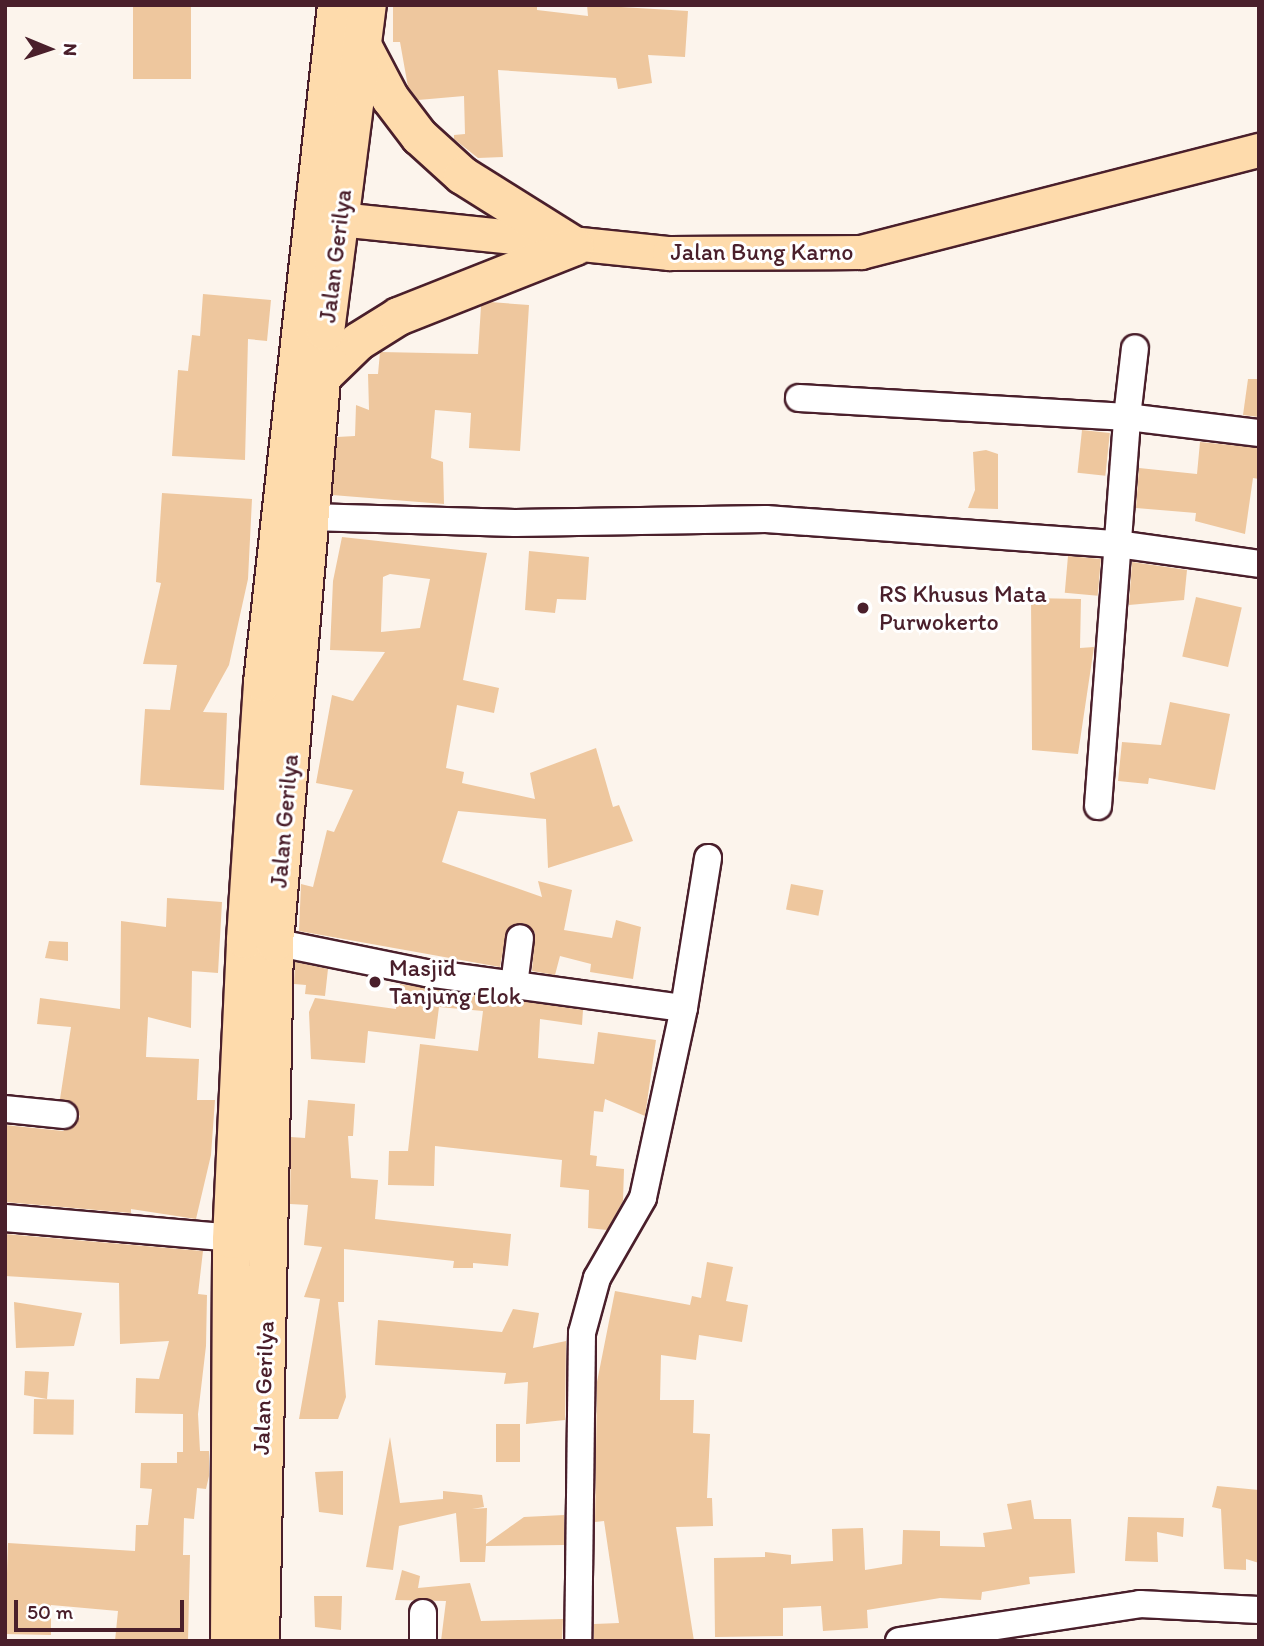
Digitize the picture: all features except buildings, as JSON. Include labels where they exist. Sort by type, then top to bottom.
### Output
[{"type":"highway","name":"Jalan Gerilya","points":[[229,1641],[231,1240],[261,696],[311,330],[335,5]]},
{"type":"highway","name":"Jalan Gerilya","points":[[260,1641],[274,942],[322,376],[311,330],[339,219],[368,5]]},
{"type":"highway","points":[[362,45],[390,98],[419,136],[462,175],[575,246]]},
{"type":"highway","points":[[322,376],[358,341],[398,316],[575,246]]},
{"type":"main road","name":"Jalan Bung Karno","points":[[339,219],[575,246],[669,253],[861,252],[1259,150]]},
{"type":"street","points":[[1098,806],[1127,417],[1135,348]]},
{"type":"street","points":[[799,398],[1127,417],[1259,433]]},
{"type":"street","points":[[309,517],[515,523],[766,519],[1117,544],[1259,564]]},
{"type":"street","points":[[578,1641],[582,1333],[597,1278],[643,1198],[684,1008],[708,858]]},
{"type":"street","points":[[514,985],[520,938]]},
{"type":"street","points":[[274,942],[514,985],[684,1008]]},
{"type":"street","points":[[5,1109],[64,1115]]},
{"type":"street","points":[[5,1218],[231,1240],[268,1239]]},
{"type":"street","points":[[899,1641],[1140,1604],[1259,1610]]},
{"type":"street","points":[[423,1612],[423,1641]]},
{"type":"place","name":"RS Khusus Mata Purwokerto","points":[[863,608]]},
{"type":"place","name":"Masjid Tanjung Elok","points":[[375,982]]}]
